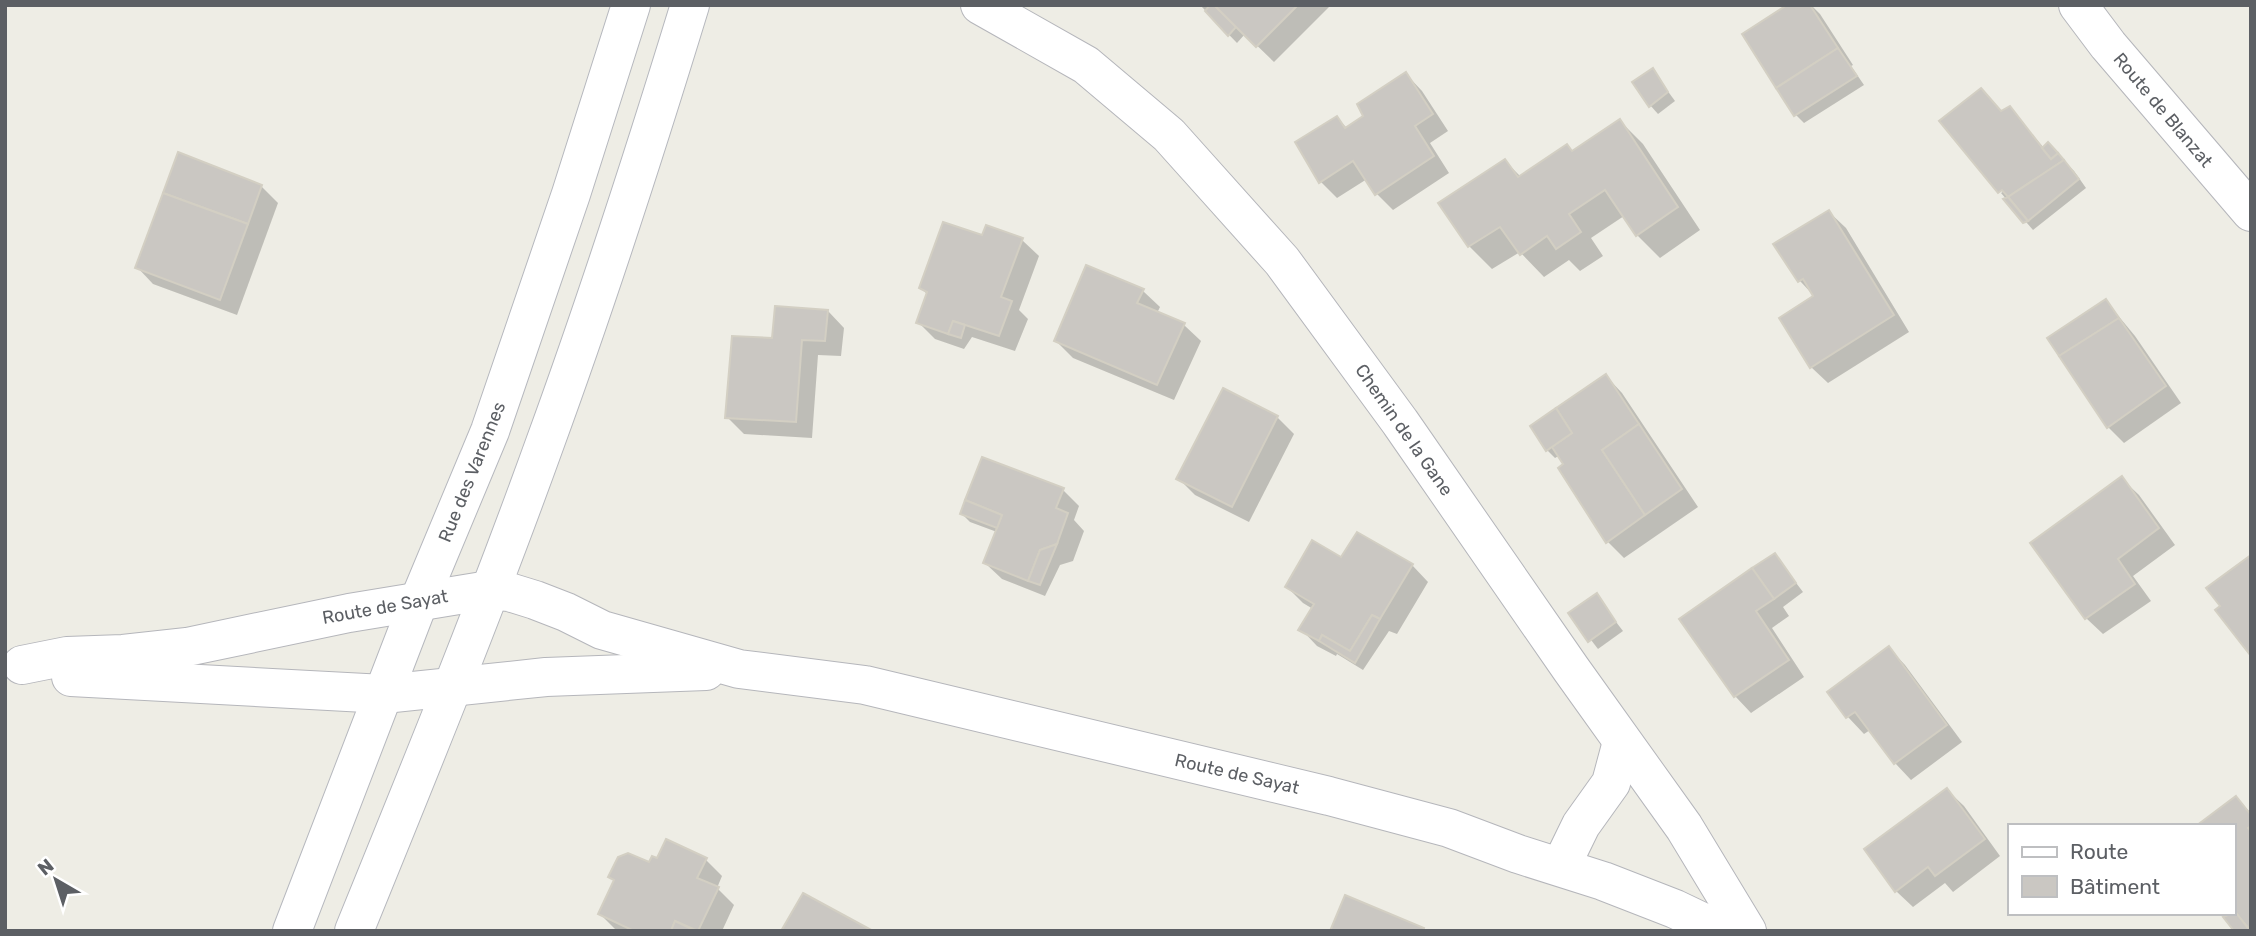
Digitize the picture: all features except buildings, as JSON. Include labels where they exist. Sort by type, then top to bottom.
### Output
[{"type":"street","name":"Rue des Varennes","points":[[292,931],[419,601],[491,431],[631,5]]},
{"type":"street","points":[[354,931],[453,686],[545,444],[624,220],[690,5]]},
{"type":"street","name":"Chemin de la Gane","points":[[980,5],[1086,65],[1170,135],[1282,261],[1400,422],[1684,827],[1747,931]]},
{"type":"street","name":"Route de Blanzat","points":[[2078,5],[2108,45],[2251,212]]},
{"type":"street","name":"Route de Sayat","points":[[14,663],[187,647],[349,612],[489,590],[509,592],[545,604],[602,630],[739,669],[865,685],[1329,796],[1449,828],[1663,904],[1721,931]]},
{"type":"street","name":"Route de Sayat","points":[[14,663],[63,677],[384,694],[546,677],[739,669]]},
{"type":"street","points":[[1561,866],[1581,825],[1611,783],[1622,742]]}]
